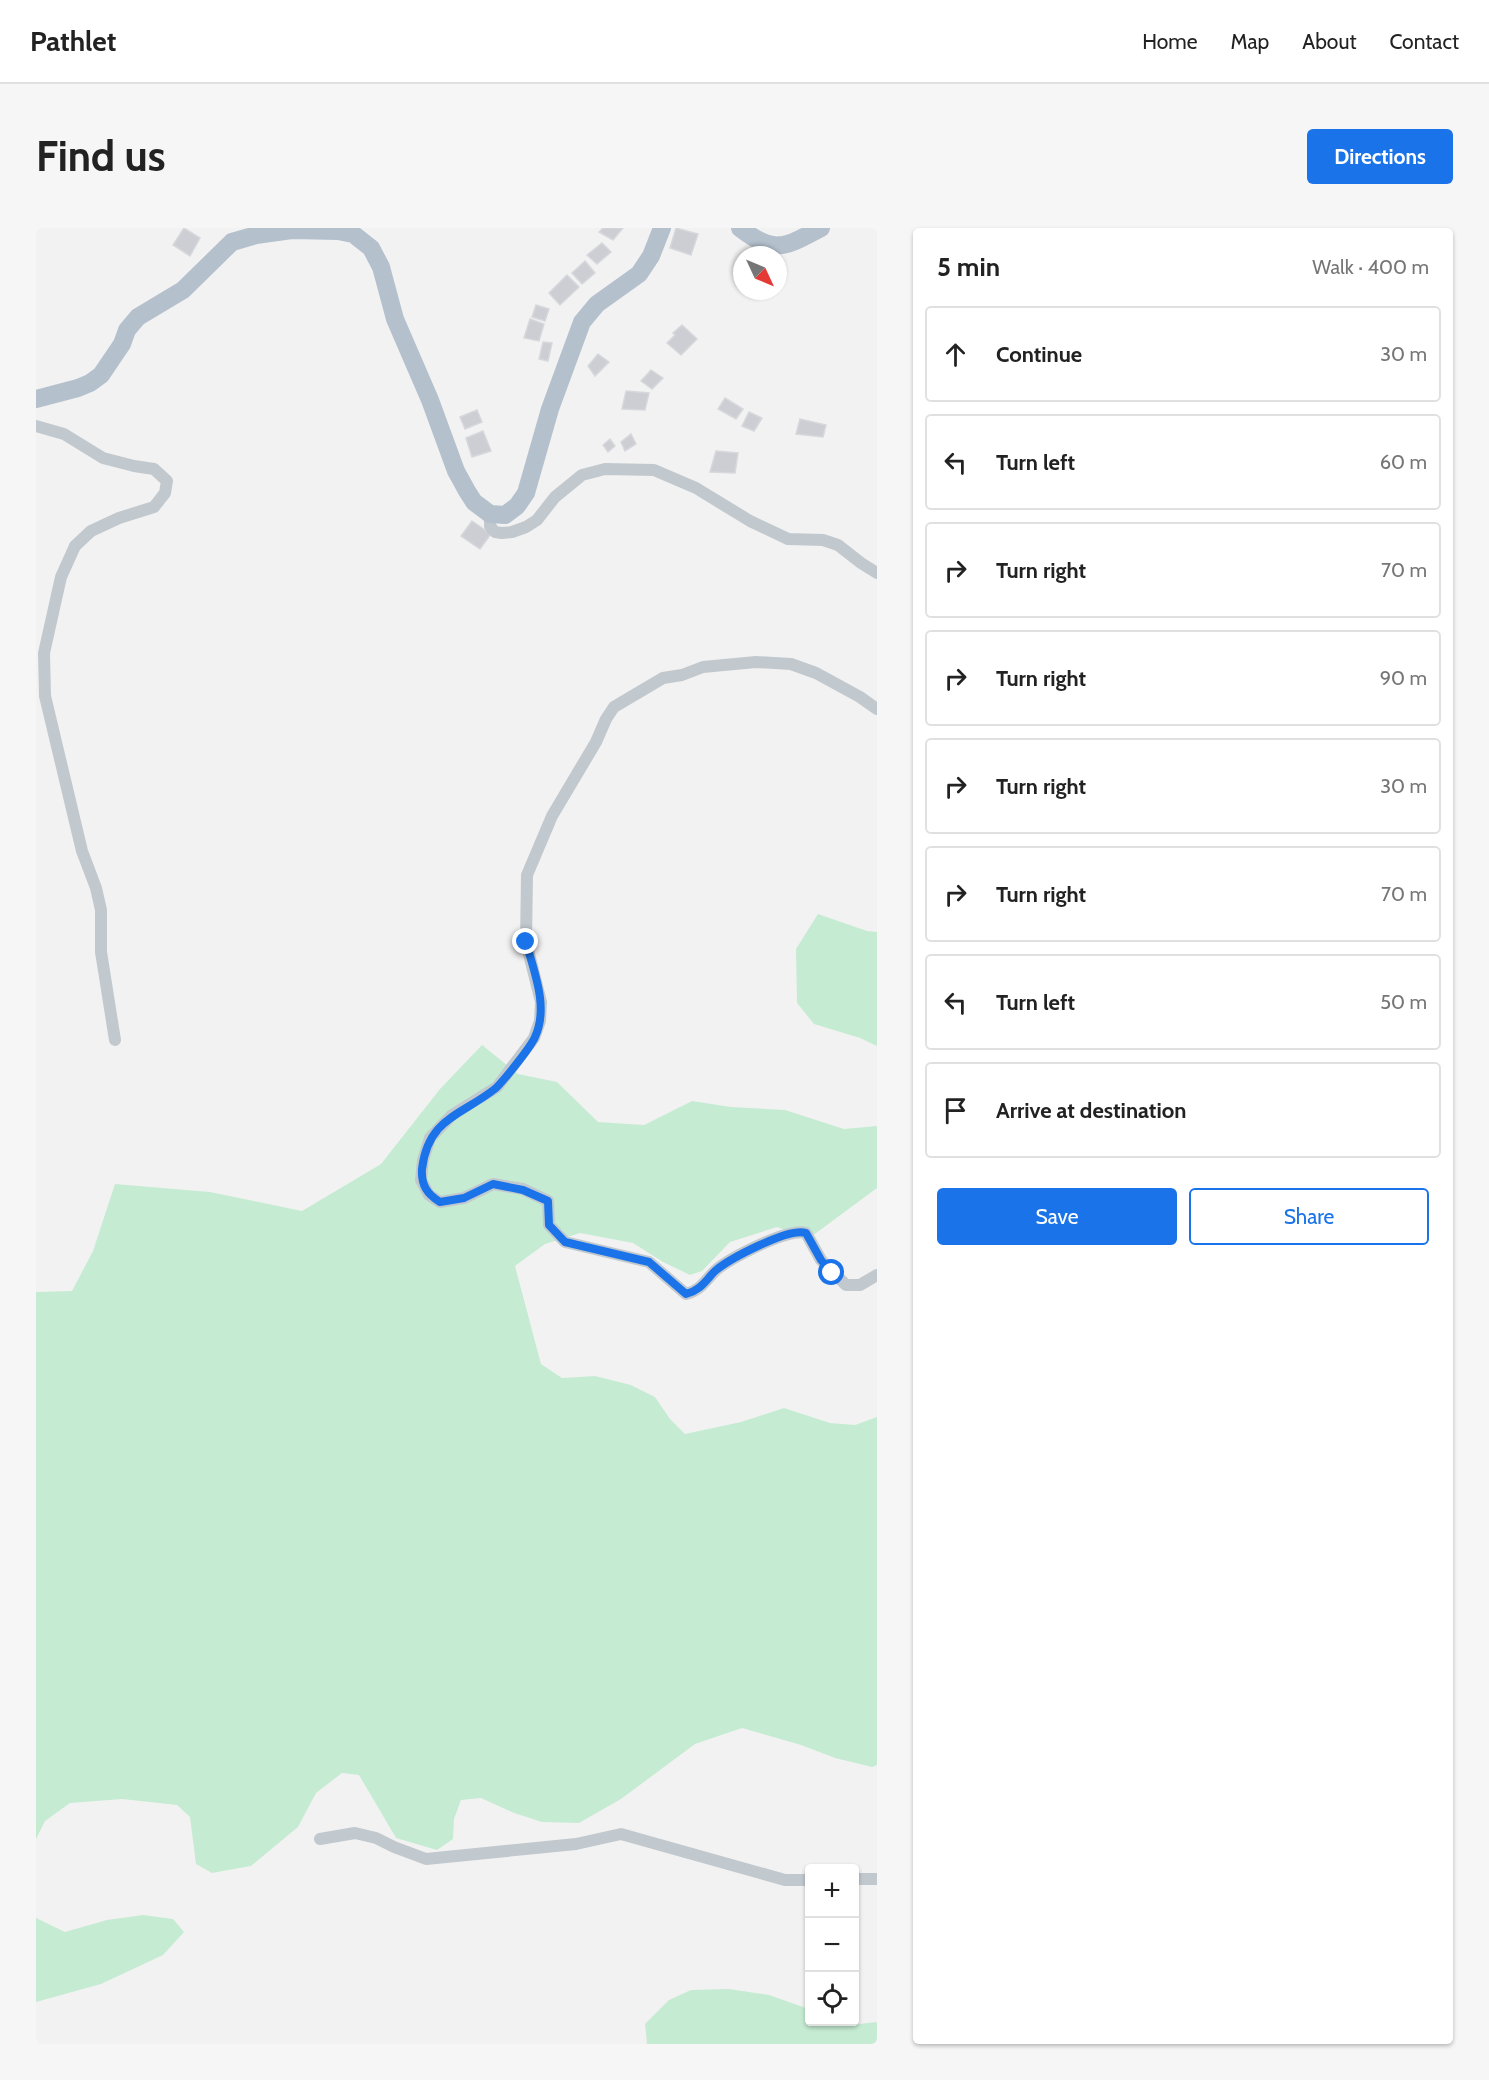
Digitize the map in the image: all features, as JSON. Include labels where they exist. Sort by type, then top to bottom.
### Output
[{"type":"main road","points":[[36,399],[78,388],[101,375],[122,344],[127,330],[138,317],[183,290],[232,242],[256,234],[292,230],[338,231],[353,234],[371,248],[381,267],[395,319],[430,400],[456,471],[474,502],[490,514],[505,514],[517,506],[526,493],[550,409],[582,322],[597,304],[639,274],[651,256],[662,228]]},
{"type":"main road","points":[[740,228],[756,241],[772,245],[789,245],[821,228]]},
{"type":"street","points":[[36,426],[64,434],[103,458],[154,469],[167,482],[165,493],[154,507],[119,518],[92,531],[75,546],[61,577],[44,653],[45,696],[82,851],[96,888],[101,910],[101,952],[115,1040]]},
{"type":"street","points":[[490,514],[490,526],[495,532],[512,532],[537,520],[555,497],[582,475],[605,469],[654,470],[696,488],[750,521],[783,537],[823,540],[838,545],[877,573]]},
{"type":"street","points":[[877,709],[816,673],[791,664],[756,662],[703,667],[682,675],[663,678],[614,707],[552,816],[527,875],[526,942],[541,1002],[540,1021],[534,1038],[497,1087],[452,1115],[430,1138],[423,1160],[421,1180],[429,1196],[440,1202],[464,1198],[493,1184],[523,1190],[548,1201],[549,1225],[565,1242],[649,1262],[686,1294],[697,1291],[716,1271],[731,1260],[778,1237],[800,1231],[806,1233],[821,1260],[846,1285],[860,1285],[877,1275]]},
{"type":"street","points":[[320,1839],[355,1833],[376,1838],[426,1859],[576,1844],[621,1834],[785,1880],[805,1880]]},
{"type":"street","points":[[859,1879],[877,1879]]},
{"type":"green space","points":[[818,914],[867,931],[877,932],[877,1046],[860,1038],[814,1024],[797,1003],[796,949]]},
{"type":"green space","points":[[482,1045],[518,1074],[557,1082],[598,1122],[644,1125],[692,1101],[731,1107],[785,1110],[844,1129],[877,1126],[877,1188],[808,1239],[777,1227],[730,1242],[702,1271],[690,1275],[663,1262],[633,1243],[580,1233],[545,1244],[515,1266],[541,1364],[562,1378],[595,1376],[631,1385],[655,1397],[670,1419],[685,1434],[741,1422],[784,1408],[830,1423],[855,1425],[877,1417],[877,1765],[872,1767],[835,1758],[801,1745],[742,1728],[695,1744],[621,1799],[579,1823],[542,1822],[514,1813],[481,1798],[461,1800],[454,1819],[453,1839],[437,1850],[396,1838],[359,1775],[342,1773],[316,1793],[298,1827],[251,1866],[212,1873],[196,1864],[190,1817],[177,1805],[122,1799],[70,1803],[45,1821],[36,1839],[36,1292],[72,1291],[93,1251],[115,1184],[210,1192],[302,1211],[381,1164],[440,1089]]},
{"type":"green space","points":[[143,1915],[173,1919],[184,1932],[163,1955],[101,1984],[36,2002],[36,1918],[65,1932],[107,1920]]},
{"type":"green space","points":[[729,1989],[769,1995],[805,2008],[805,2026],[859,2026],[859,2024],[877,2022],[877,2044],[647,2044],[645,2024],[669,2000],[691,1990]]},
{"type":"building","points":[[184,228],[200,238],[190,256],[173,245]]},
{"type":"building","points":[[603,228],[623,228],[613,240],[599,232]]},
{"type":"building","points":[[676,228],[698,234],[691,255],[670,248]]},
{"type":"building","points":[[602,243],[611,252],[597,264],[587,255]]},
{"type":"building","points":[[585,261],[595,273],[582,284],[572,273]]},
{"type":"building","points":[[567,275],[579,287],[560,305],[549,293]]},
{"type":"building","points":[[536,305],[549,309],[545,321],[532,317]]},
{"type":"building","points":[[530,319],[544,324],[539,341],[524,338]]},
{"type":"building","points":[[682,325],[697,339],[681,355],[667,343]]},
{"type":"building","points":[[543,342],[552,343],[548,361],[539,359]]},
{"type":"building","points":[[598,354],[609,362],[595,376],[588,366]]},
{"type":"building","points":[[651,370],[663,378],[652,389],[641,381]]},
{"type":"building","points":[[626,391],[649,393],[645,410],[622,409]]},
{"type":"building","points":[[725,398],[743,409],[736,419],[718,409]]},
{"type":"building","points":[[477,410],[482,422],[465,429],[460,417]]},
{"type":"building","points":[[749,412],[762,418],[754,431],[742,426]]},
{"type":"building","points":[[800,419],[826,425],[823,437],[796,434]]},
{"type":"building","points":[[483,431],[491,451],[472,457],[466,438]]},
{"type":"building","points":[[631,434],[636,444],[625,451],[621,442]]},
{"type":"building","points":[[610,439],[615,446],[608,452],[603,445]]},
{"type":"building","points":[[716,451],[738,453],[735,473],[710,472]]},
{"type":"building","points":[[472,521],[491,534],[480,549],[461,536]]},
{"type":"route","points":[[526,942],[541,1002],[540,1021],[534,1038],[497,1087],[452,1115],[430,1138],[423,1160],[421,1180],[429,1196],[440,1202],[464,1198],[493,1184],[523,1190],[548,1201],[549,1225],[565,1242],[649,1262],[686,1294],[697,1291],[716,1271],[731,1260],[778,1237],[800,1231],[806,1233],[821,1260],[832,1273]]}]
